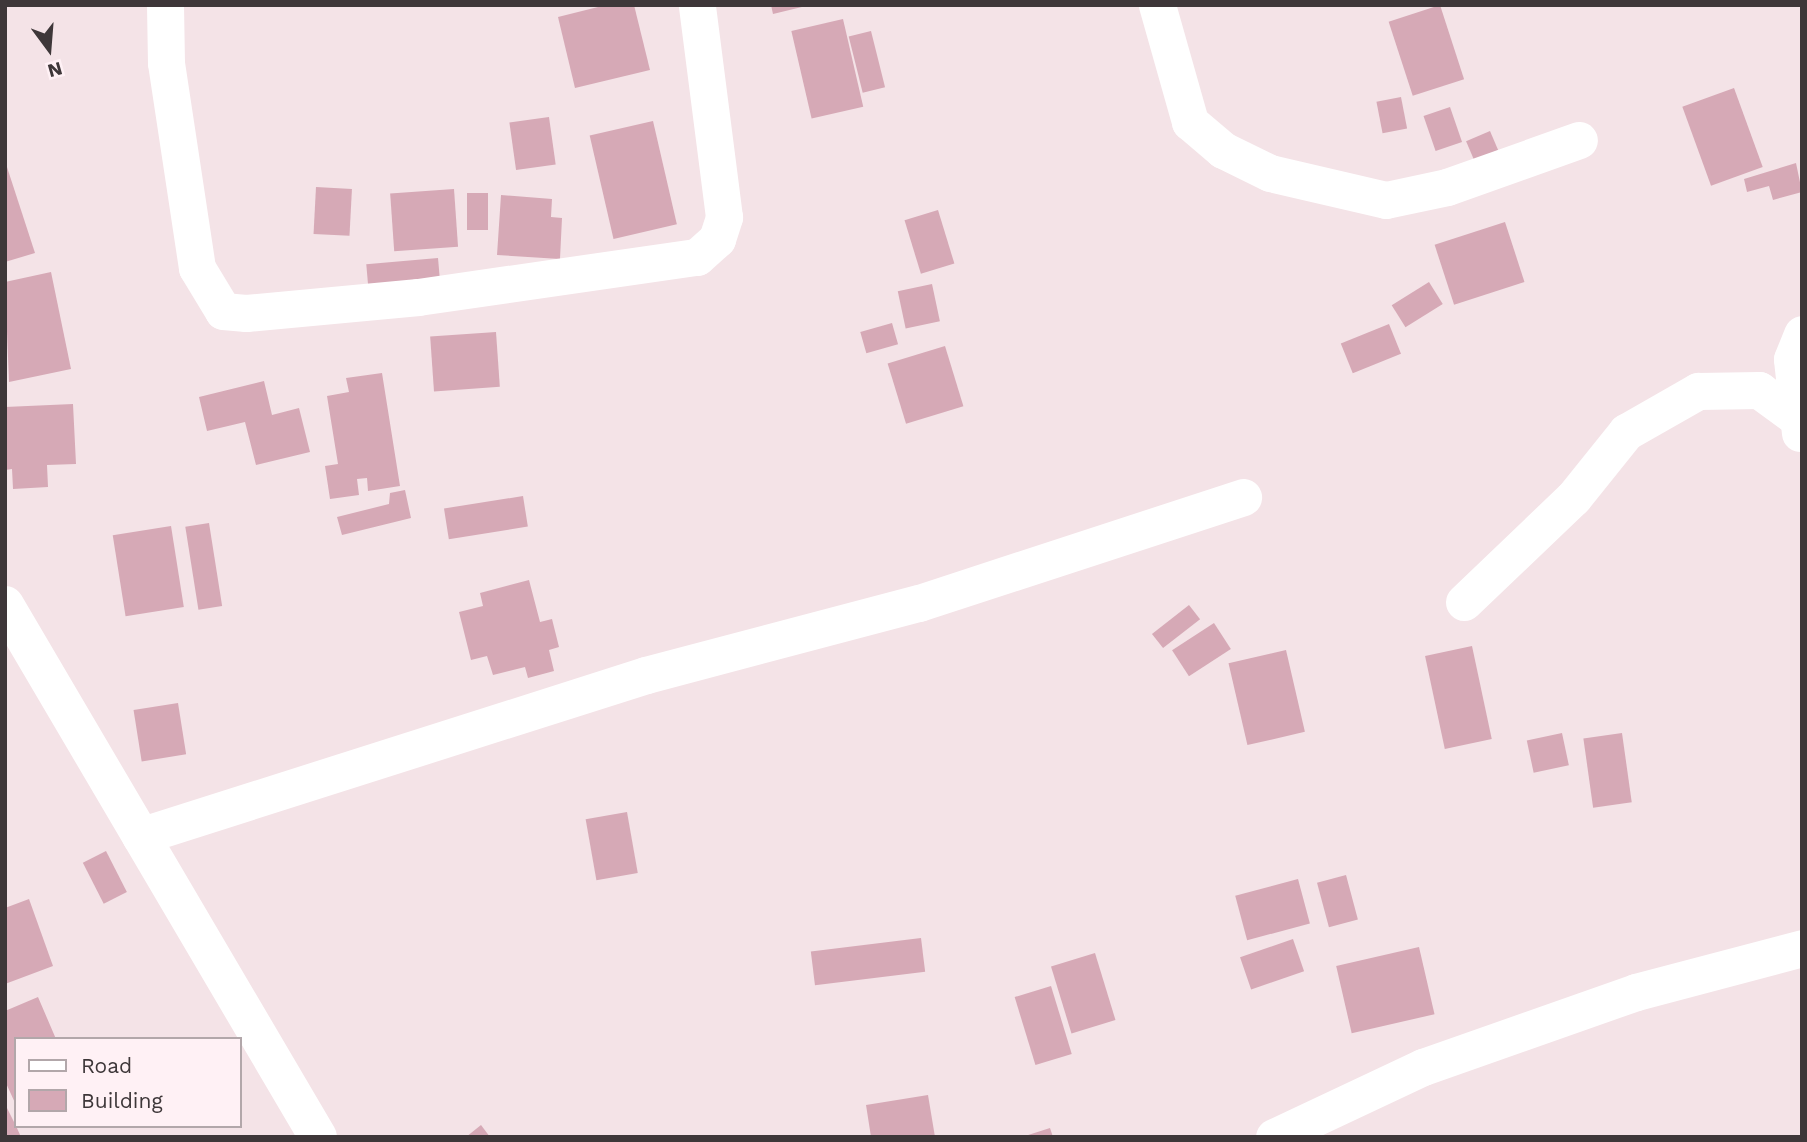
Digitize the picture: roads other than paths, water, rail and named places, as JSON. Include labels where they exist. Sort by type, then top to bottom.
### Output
[{"type":"main road","points":[[5,604],[318,1137]]},
{"type":"street","points":[[165,5],[166,62],[197,268],[223,311],[246,313],[418,297],[697,257],[717,239],[724,217],[697,5]]},
{"type":"street","points":[[1157,5],[1190,122],[1223,150],[1270,173],[1386,200],[1447,187],[1578,140]]},
{"type":"street","points":[[1800,428],[1793,359],[1802,334]]},
{"type":"street","points":[[1464,602],[1573,498],[1626,432],[1698,391],[1759,390],[1800,428]]},
{"type":"street","points":[[140,836],[646,675],[919,604],[1243,497]]},
{"type":"street","points":[[1274,1137],[1423,1067],[1636,992],[1802,948]]}]
